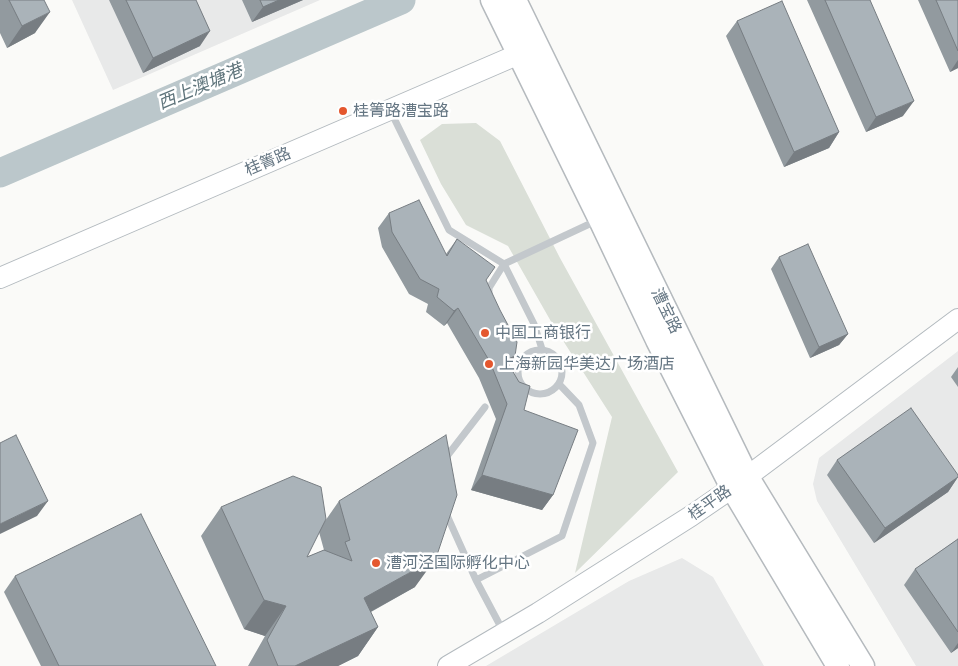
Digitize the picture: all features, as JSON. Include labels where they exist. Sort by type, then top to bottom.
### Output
[{"type":"main road","name":"漕宝路","points":[[492,0],[528,50],[740,482],[838,666]]},
{"type":"main road","name":"漕宝路","points":[[514,0],[528,50],[600,220],[657,340],[740,482],[863,666]]},
{"type":"street","name":"桂箐路","points":[[0,278],[528,50]]},
{"type":"street","name":"桂平路","points":[[448,666],[683,521],[740,482],[958,319]]},
{"type":"lane","points":[[390,110],[448,230],[504,264],[534,324],[542,349]]},
{"type":"lane","points":[[489,301],[489,288],[504,264],[600,220]]},
{"type":"lane","points":[[542,349],[553,352],[561,361],[563,373],[559,384],[551,392],[539,394],[528,391],[518,384],[518,370],[519,356],[530,351],[542,349]]},
{"type":"lane","points":[[476,580],[562,536],[593,443],[579,405],[559,384]]},
{"type":"lane","points":[[440,465],[485,407]]},
{"type":"lane","points":[[442,504],[476,580],[504,633]]},
{"type":"shaded area","points":[[72,0],[320,0],[113,90]]},
{"type":"shaded area","points":[[476,123],[500,141],[560,258],[678,472],[575,573],[612,417],[553,325],[508,246],[466,225],[441,184],[420,140],[442,124]]},
{"type":"shaded area","points":[[958,351],[958,666],[916,666],[817,501],[813,484],[819,458]]},
{"type":"shaded area","points":[[682,558],[713,577],[764,666],[486,666],[629,581]]},
{"type":"building","points":[[9,0],[44,0],[50,12],[22,26]]},
{"type":"building","points":[[126,0],[196,0],[210,31],[153,58]]},
{"type":"building","points":[[260,0],[279,0],[263,7]]},
{"type":"building","points":[[825,0],[870,0],[914,101],[876,117]]},
{"type":"building","points":[[936,0],[958,0],[958,51]]},
{"type":"building","points":[[782,1],[839,132],[794,152],[737,21]]},
{"type":"building","name":"上海新园华美达广场酒店","points":[[419,200],[447,256],[457,239],[495,267],[486,280],[517,342],[515,356],[506,360],[519,382],[530,386],[524,410],[578,430],[553,495],[482,475],[507,404],[490,362],[458,308],[454,311],[437,297],[439,289],[420,279],[392,232],[389,213]]},
{"type":"building","points":[[808,244],[848,334],[819,347],[779,257]]},
{"type":"building","points":[[911,408],[958,477],[885,528],[837,460]]},
{"type":"building","points":[[16,435],[48,501],[0,524],[0,443]]},
{"type":"building","points":[[446,435],[457,495],[436,558],[364,598],[378,627],[295,666],[278,666],[267,640],[286,606],[264,600],[221,507],[293,476],[321,487],[326,519],[307,557],[324,550],[352,561],[345,542],[350,540],[339,501]]},
{"type":"building","points":[[141,514],[216,666],[59,666],[15,576]]},
{"type":"building","points":[[958,539],[958,632],[915,569]]},
{"type":"waterway","name":"西上澳塘港","points":[[0,173],[401,0]]},
{"type":"place","name":"桂箐路漕宝路","points":[[343,111]]},
{"type":"place","name":"中国工商银行","points":[[485,333]]},
{"type":"place","name":"上海新园华美达广场酒店","points":[[489,364]]},
{"type":"place","name":"漕河泾国际孵化中心","points":[[376,563]]}]
